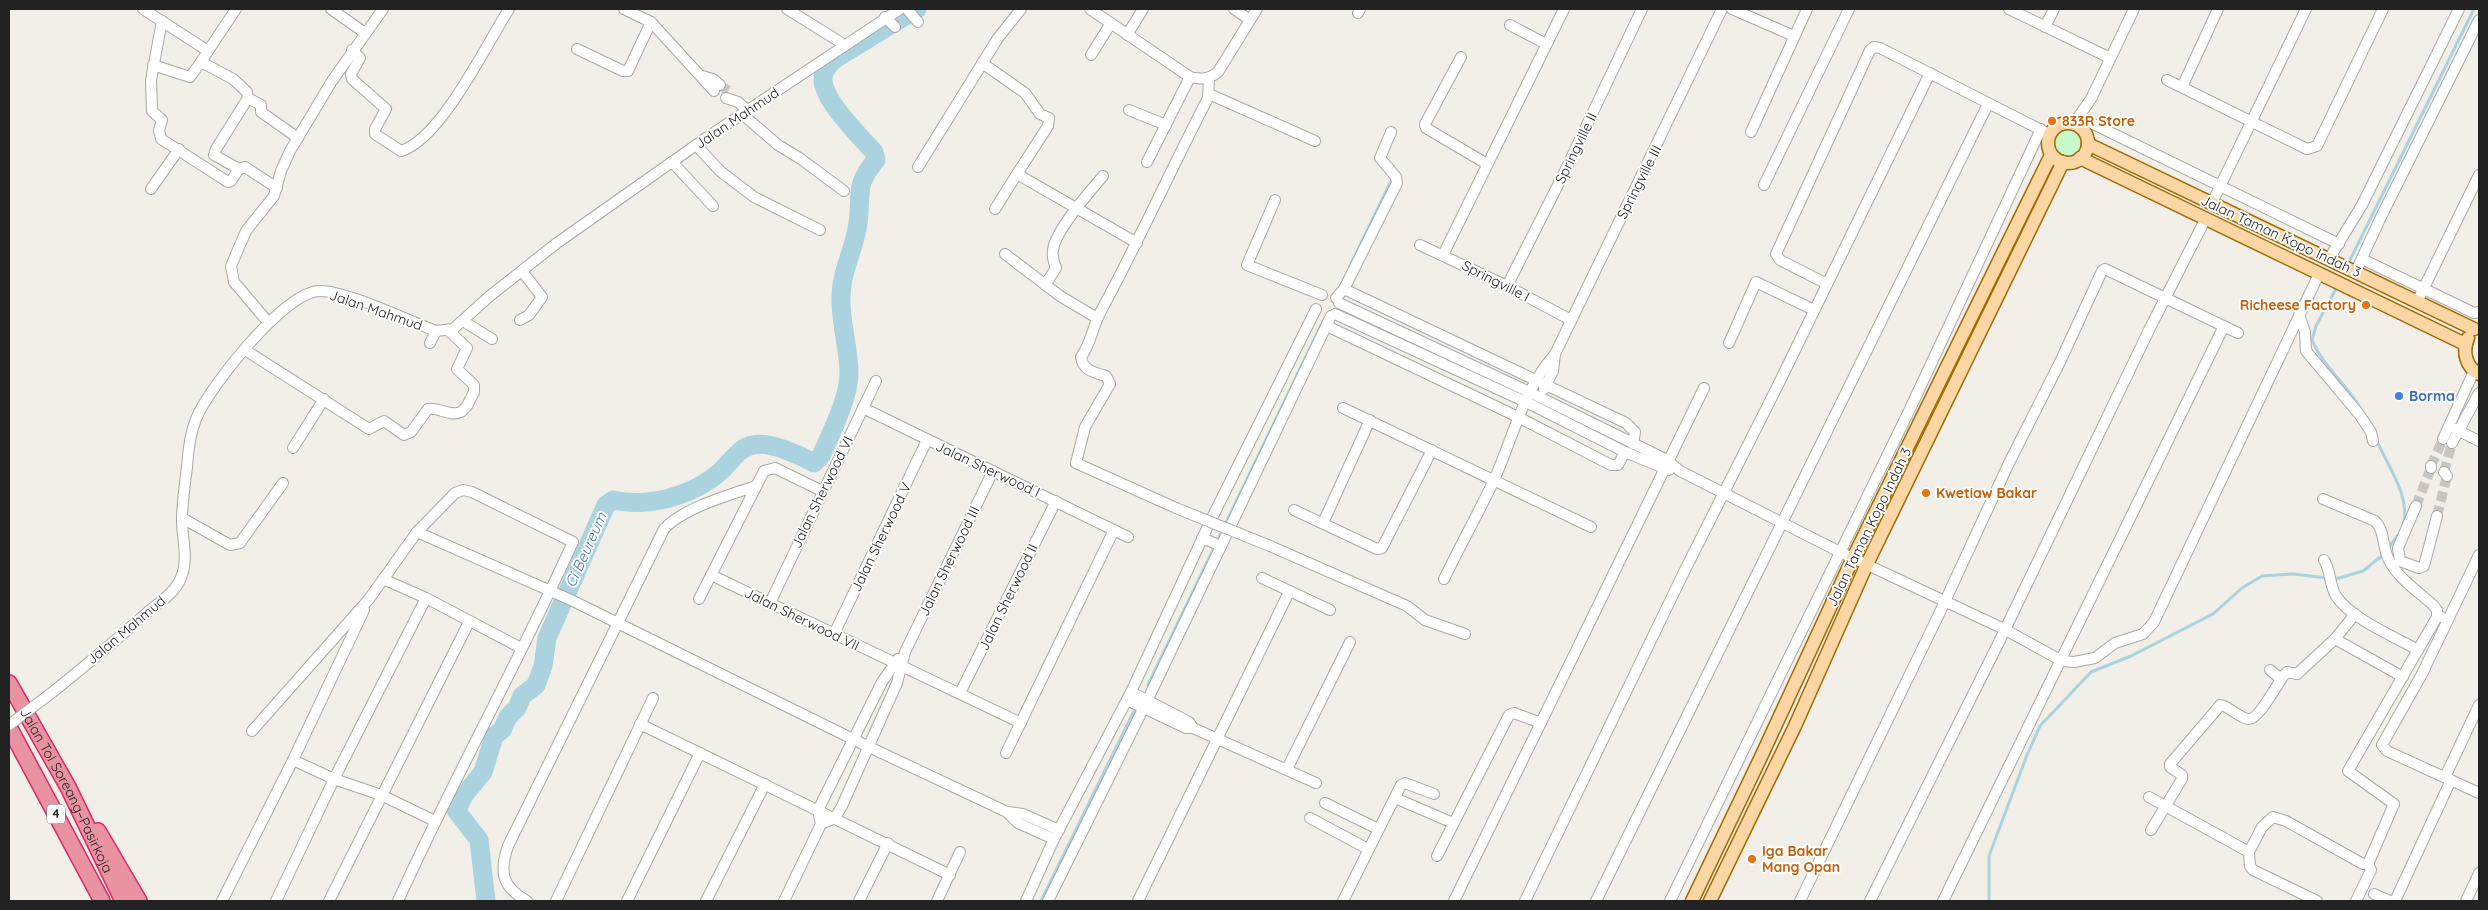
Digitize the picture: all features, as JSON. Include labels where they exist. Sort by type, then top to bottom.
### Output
[{"type":"highway","name":"Jalan Tol Soreang–Pasirkoja","points":[[9,683],[68,787],[123,901]]},
{"type":"highway","name":"Jalan Tol Soreang–Pasirkoja","points":[[9,726],[102,901]]},
{"type":"highway","points":[[68,787],[113,853],[139,901]]},
{"type":"main road","points":[[2077,120],[2085,132],[2088,144],[2080,158],[2073,162],[2063,162],[2051,155],[2045,131],[2062,123],[2077,120]]},
{"type":"main road","name":"Jalan Taman Kopo Indah 3","points":[[2088,144],[2343,265],[2420,296],[2476,327]]},
{"type":"main road","name":"Jalan Taman Kopo Indah 3","points":[[1692,901],[1760,760],[1853,558],[2051,155]]},
{"type":"main road","name":"Jalan Taman Kopo Indah 3","points":[[2080,158],[2465,344]]},
{"type":"main road","name":"Jalan Taman Kopo Indah 3","points":[[1710,901],[1795,726],[1867,564],[2063,162]]},
{"type":"main road","points":[[2476,327],[2465,344],[2467,360],[2477,373]]},
{"type":"street","points":[[143,9],[208,51]]},
{"type":"street","points":[[153,65],[190,77],[194,74],[236,9]]},
{"type":"street","points":[[331,9],[365,33]]},
{"type":"street","points":[[268,322],[234,282],[231,268],[246,231],[274,196],[284,164],[298,138],[352,50],[383,9]]},
{"type":"street","points":[[352,50],[360,58],[351,74],[352,79],[386,109],[375,129],[376,134],[401,151],[408,149],[437,124],[509,9]]},
{"type":"street","points":[[624,9],[651,22],[702,76],[717,88]]},
{"type":"street","points":[[787,9],[840,42],[843,46]]},
{"type":"street","points":[[918,167],[982,63],[1021,9]]},
{"type":"street","points":[[1090,9],[1190,77],[1209,78],[1218,72],[1257,9]]},
{"type":"street","points":[[1127,35],[1143,9]]},
{"type":"street","points":[[1234,9],[1250,20]]},
{"type":"street","points":[[1443,255],[1564,9]]},
{"type":"street","name":"Springville II","points":[[1507,286],[1565,171],[1642,9]]},
{"type":"street","name":"Springville III","points":[[1444,579],[1494,480],[1509,443],[1542,381],[1553,371],[1555,354],[1722,9]]},
{"type":"street","points":[[1732,9],[1794,36]]},
{"type":"street","points":[[1750,132],[1806,9]]},
{"type":"street","points":[[1764,185],[1849,9]]},
{"type":"street","points":[[2009,9],[2110,58]]},
{"type":"street","points":[[2045,26],[2054,9]]},
{"type":"street","points":[[2134,9],[2091,99],[2077,120],[2339,244]]},
{"type":"street","points":[[2182,87],[2218,9]]},
{"type":"street","points":[[2212,203],[2306,9]]},
{"type":"street","points":[[2166,80],[2307,149],[2317,146],[2383,9]]},
{"type":"street","points":[[2459,9],[2362,205],[2339,244],[2343,265],[2362,259],[2479,20]]},
{"type":"street","name":"Jalan Mahmud","points":[[9,726],[54,691],[175,589],[183,572],[186,554],[182,518],[190,441],[197,417],[245,350],[268,322],[304,294],[327,291],[436,331],[449,331],[522,270],[696,145],[888,18],[910,13]]},
{"type":"street","points":[[162,21],[151,80],[152,110],[161,117],[160,136],[228,182],[231,182],[239,169]]},
{"type":"street","points":[[577,49],[623,71],[628,71],[651,22]]},
{"type":"street","points":[[1091,55],[1111,23]]},
{"type":"street","points":[[1510,24],[1546,44]]},
{"type":"street","points":[[1670,901],[2045,131],[1880,48],[1874,47],[1870,50],[1776,254],[1780,260],[1826,284]]},
{"type":"street","points":[[1461,57],[1426,124],[1426,128],[1487,164]]},
{"type":"street","points":[[201,62],[233,80],[247,92],[248,98],[214,155],[239,169],[250,169],[277,188]]},
{"type":"street","points":[[982,63],[1025,93],[1040,114],[1049,118],[1048,126],[995,209]]},
{"type":"street","points":[[1525,901],[1930,73]]},
{"type":"street","points":[[1147,162],[1190,77]]},
{"type":"street","points":[[1209,78],[1209,94],[1154,204],[1137,243],[1097,318],[1086,351],[1081,357],[1082,364],[1088,370],[1106,376],[1110,384],[1085,427],[1076,463],[1176,508],[1270,546],[1407,606],[1425,620],[1465,634]]},
{"type":"street","points":[[1209,94],[1315,141]]},
{"type":"street","points":[[728,95],[738,102],[744,112],[778,145],[801,159],[844,191]]},
{"type":"street","points":[[248,98],[261,105],[261,112],[298,138]]},
{"type":"street","points":[[1596,901],[1988,104]]},
{"type":"street","points":[[1130,110],[1166,125]]},
{"type":"street","points":[[1048,901],[1146,705],[1220,546],[1397,183],[1396,177],[1380,158],[1391,132]]},
{"type":"street","points":[[696,145],[720,171],[754,197],[820,230]]},
{"type":"street","points":[[151,189],[179,149]]},
{"type":"street","points":[[672,162],[713,206]]},
{"type":"street","points":[[1017,174],[1137,243]]},
{"type":"street","points":[[2420,296],[2479,175]]},
{"type":"street","points":[[1045,285],[1056,268],[1053,262],[1053,248],[1076,207],[1103,176]]},
{"type":"street","points":[[1274,200],[1247,265],[1322,295],[1330,294],[1335,308],[1532,400],[1633,444],[1665,465]]},
{"type":"street","points":[[1870,901],[2206,218]]},
{"type":"street","name":"Springville I","points":[[1420,245],[1507,286],[1571,320]]},
{"type":"street","points":[[1005,254],[1045,285],[1097,318]]},
{"type":"street","points":[[2362,259],[2420,296],[2474,313],[2479,312]]},
{"type":"street","points":[[1800,901],[1945,601],[2008,463],[2060,362],[2102,270],[2105,269],[2238,333]]},
{"type":"street","points":[[520,320],[529,314],[542,297],[522,270]]},
{"type":"street","points":[[1532,400],[1625,452],[1680,472],[1840,552],[2004,629],[2062,661],[2074,662],[2095,658],[2115,643],[2143,634],[2149,630],[2160,612],[2319,274]]},
{"type":"street","points":[[1729,343],[1756,282],[1814,310]]},
{"type":"street","points":[[1344,289],[1542,381],[1626,423],[1636,432],[1633,444]]},
{"type":"street","points":[[1026,901],[1056,834],[1129,696],[1316,309],[1317,301],[1322,295]]},
{"type":"street","points":[[1316,309],[1322,315],[1335,308]]},
{"type":"street","points":[[2299,315],[2305,332],[2306,351],[2360,414],[2371,432],[2373,441]]},
{"type":"street","points":[[463,321],[492,339]]},
{"type":"street","points":[[1327,326],[1522,419],[1611,465],[1618,465],[1625,452]]},
{"type":"street","points":[[1943,901],[2062,661],[2224,326]]},
{"type":"street","points":[[430,343],[436,331]]},
{"type":"street","points":[[245,350],[369,429],[384,421],[404,435],[411,432],[428,409],[456,414],[461,412],[467,406],[474,392],[474,386],[457,369],[468,348],[449,331]]},
{"type":"street","points":[[2477,373],[2449,426],[2447,441],[2460,431],[2479,392]]},
{"type":"street","name":"Jalan Sherwood VI","points":[[770,603],[876,381]]},
{"type":"street","points":[[1454,901],[1704,388]]},
{"type":"street","points":[[293,448],[324,399]]},
{"type":"street","name":"Jalan Sherwood I","points":[[863,408],[1128,537]]},
{"type":"street","points":[[1343,408],[1591,527]]},
{"type":"street","points":[[1909,411],[1923,417]]},
{"type":"street","points":[[1323,523],[1370,420]]},
{"type":"street","points":[[2449,426],[2479,441]]},
{"type":"street","name":"Jalan Sherwood V","points":[[834,634],[927,440]]},
{"type":"street","points":[[1294,510],[1377,549],[1382,548],[1432,450]]},
{"type":"street","points":[[699,599],[764,471],[775,468],[822,491]]},
{"type":"street","name":"Jalan Sherwood III","points":[[898,665],[993,471]]},
{"type":"street","points":[[182,518],[230,545],[236,545],[240,543],[283,483]]},
{"type":"street","points":[[527,901],[512,892],[505,881],[504,857],[653,551],[671,522],[732,494],[756,486]]},
{"type":"street","points":[[252,731],[369,599],[417,532],[454,493],[463,490],[472,492],[573,542],[554,593],[520,648],[434,821],[398,901]]},
{"type":"street","points":[[2323,499],[2375,521],[2381,527],[2388,558],[2399,574],[2437,610],[2436,617],[2418,650],[2373,724],[2348,771],[2394,804],[2368,864],[2370,870],[2356,901]]},
{"type":"street","name":"Jalan Sherwood II","points":[[960,693],[1056,501]]},
{"type":"street","points":[[2416,506],[2398,548],[2400,561],[2419,568],[2424,566],[2437,516]]},
{"type":"street","points":[[1006,753],[1114,530]]},
{"type":"street","points":[[417,532],[570,600],[869,747],[1007,812],[1018,823],[1056,834]]},
{"type":"street","points":[[1204,539],[1220,546]]},
{"type":"street","points":[[2479,555],[2422,674],[2382,745],[2387,751],[2479,793]]},
{"type":"street","points":[[2324,560],[2331,586],[2341,603],[2355,614],[2418,650]]},
{"type":"street","name":"Jalan Sherwood VII","points":[[711,575],[898,665]]},
{"type":"street","points":[[383,578],[426,598],[520,648]]},
{"type":"street","points":[[1262,578],[1330,610]]},
{"type":"street","points":[[1138,901],[1289,592]]},
{"type":"street","points":[[276,901],[334,779],[426,598]]},
{"type":"street","points":[[222,901],[293,760],[369,599]]},
{"type":"street","points":[[2151,830],[2182,779],[2182,775],[2170,764],[2217,708],[2220,705],[2224,706],[2248,720],[2252,719],[2260,712],[2287,672],[2297,674],[2336,639],[2355,614]]},
{"type":"street","points":[[2436,617],[2450,618]]},
{"type":"street","points":[[330,901],[381,795],[470,622]]},
{"type":"street","points":[[2336,639],[2403,677]]},
{"type":"street","points":[[1287,769],[1350,642]]},
{"type":"street","points":[[898,665],[1021,723]]},
{"type":"street","points":[[784,901],[821,824],[818,810],[853,739],[898,665]]},
{"type":"street","points":[[821,824],[836,818],[869,747],[898,665]]},
{"type":"street","points":[[2270,670],[2281,679]]},
{"type":"street","points":[[1129,696],[1189,722],[1193,728],[1316,783]]},
{"type":"street","points":[[556,901],[653,698]]},
{"type":"street","points":[[2396,901],[2479,705]]},
{"type":"street","points":[[1437,856],[1509,715],[1514,713],[1541,723]]},
{"type":"street","points":[[640,724],[888,843],[950,875]]},
{"type":"street","points":[[1744,751],[1760,760]]},
{"type":"street","points":[[627,901],[700,753]]},
{"type":"street","points":[[293,760],[334,779],[381,795],[434,821]]},
{"type":"street","points":[[1343,901],[1378,829],[1404,783],[1434,794]]},
{"type":"street","points":[[706,901],[765,784]]},
{"type":"street","points":[[2149,797],[2249,852]]},
{"type":"street","points":[[1395,798],[1453,823]]},
{"type":"street","points":[[1325,803],[1378,829]]},
{"type":"street","points":[[2318,901],[2253,870],[2250,866],[2249,852],[2262,827],[2273,817],[2286,821],[2363,864],[2368,864]]},
{"type":"street","points":[[1310,818],[1368,849]]},
{"type":"street","points":[[859,901],[888,843]]},
{"type":"street","points":[[937,901],[960,852]]},
{"type":"street","points":[[2466,901],[2479,873]]},
{"type":"street","points":[[2374,894],[2390,901]]},
{"type":"green space","points":[[2070,128],[2081,133],[2086,144],[2081,155],[2070,160],[2059,155],[2054,144],[2059,133]]},
{"type":"waterway","name":"Ci Beureum","points":[[486,901],[479,840],[456,810],[465,794],[483,772],[494,736],[502,730],[508,717],[517,708],[522,696],[536,685],[543,666],[547,638],[606,505],[613,500],[627,502],[655,501],[684,493],[710,480],[739,452],[748,446],[760,444],[776,447],[814,463],[821,456],[839,415],[848,383],[849,364],[841,306],[842,287],[856,232],[860,190],[864,177],[876,160],[874,152],[843,117],[829,97],[824,87],[824,72],[835,59],[917,9]]},
{"type":"waterway","points":[[2347,266],[2474,9]]},
{"type":"waterway","points":[[1350,266],[1392,179]]},
{"type":"waterway","points":[[2338,285],[2316,326],[2312,340],[2328,367],[2349,391],[2361,409]]},
{"type":"waterway","points":[[1148,685],[1323,321]]},
{"type":"waterway","points":[[2376,439],[2401,492],[2405,515],[2403,525]]},
{"type":"waterway","points":[[2387,550],[2398,535]]},
{"type":"waterway","points":[[1989,901],[1989,856],[2027,755],[2040,726],[2091,672],[2131,656],[2213,614],[2242,588],[2262,576],[2293,574],[2336,579],[2363,571],[2383,555]]},
{"type":"waterway","points":[[1041,901],[1135,709]]},
{"type":"tunnel","points":[[720,85],[730,92]]},
{"type":"tunnel","points":[[2431,466],[2443,439]]},
{"type":"tunnel","points":[[2444,472],[2452,443]]},
{"type":"tunnel","points":[[2416,506],[2431,468]]},
{"type":"tunnel","points":[[2437,516],[2447,476]]},
{"type":"place","name":"833R Store","points":[[2052,121]]},
{"type":"place","name":"Richeese Factory","points":[[2366,305]]},
{"type":"place","name":"Borma","points":[[2399,396]]},
{"type":"place","name":"Kwetiaw Bakar","points":[[1926,493]]},
{"type":"place","name":"Iga Bakar Mang Opan","points":[[1752,859]]}]
